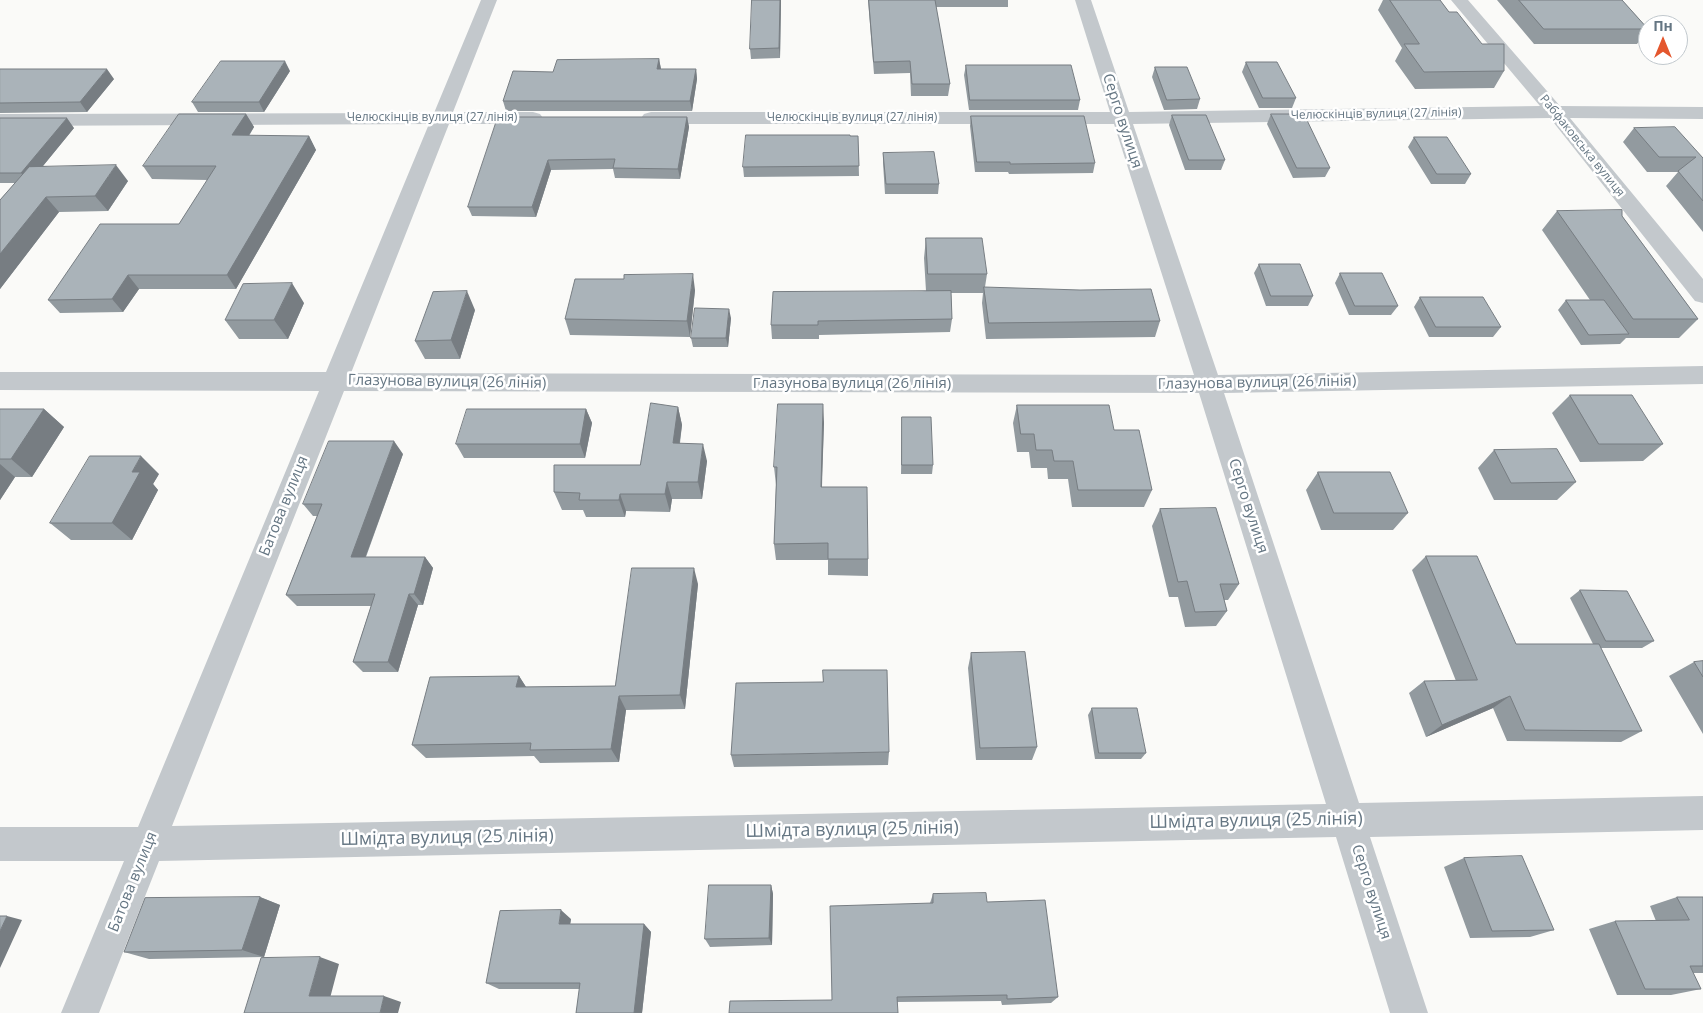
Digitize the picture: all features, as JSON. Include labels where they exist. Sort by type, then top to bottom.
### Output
[{"type":"street","name":"Батова вулиця","points":[[80,1013],[489,0]]},
{"type":"street","name":"Серго вулиця","points":[[1083,0],[1409,1013]]},
{"type":"street","name":"Рабфаковська вулиця","points":[[1459,0],[1555,112],[1703,295]]},
{"type":"street","name":"Челюскінців вулиця (27 лiнiя)","points":[[632,118],[1122,118],[1555,112],[1703,113]]},
{"type":"street","name":"Челюскінців вулиця (27 лiнiя)","points":[[0,120],[552,118]]},
{"type":"street","name":"Глазунова вулиця (26 лiнiя)","points":[[0,381],[334,380],[540,384],[1208,384],[1703,375]]},
{"type":"street","name":"Шмідта вулиця (25 лiнiя)","points":[[0,844],[149,844],[1348,819],[1703,814]]},
{"type":"building","points":[[752,0],[780,0],[779,48],[750,49]]},
{"type":"building","points":[[869,0],[935,0],[950,84],[912,84],[910,61],[874,62]]},
{"type":"building","points":[[1390,0],[1440,0],[1449,12],[1457,12],[1482,44],[1504,44],[1504,71],[1424,72],[1404,44],[1419,44]]},
{"type":"building","points":[[1519,0],[1622,0],[1638,18],[1638,29],[1544,29]]},
{"type":"building","points":[[659,59],[657,69],[696,69],[690,101],[503,101],[513,71],[553,72],[557,60]]},
{"type":"building","points":[[221,61],[285,61],[259,102],[192,102]]},
{"type":"building","points":[[1246,62],[1277,62],[1296,98],[1263,98]]},
{"type":"building","points":[[966,65],[1071,65],[1080,100],[970,100]]},
{"type":"building","points":[[1155,67],[1187,67],[1200,99],[1167,100]]},
{"type":"building","points":[[0,69],[107,69],[80,102],[0,103]]},
{"type":"building","points":[[179,114],[246,114],[232,135],[309,136],[227,275],[128,275],[112,299],[48,300],[100,224],[179,224],[216,166],[143,166]]},
{"type":"building","points":[[1271,114],[1304,114],[1330,168],[1297,168]]},
{"type":"building","points":[[1172,115],[1206,115],[1225,160],[1189,160]]},
{"type":"building","points":[[971,116],[1084,116],[1095,163],[1010,164],[1010,162],[977,162]]},
{"type":"building","points":[[498,117],[687,117],[678,169],[613,168],[615,159],[548,160],[532,207],[468,207]]},
{"type":"building","points":[[0,118],[67,118],[21,173],[0,173]]},
{"type":"building","points":[[1675,127],[1703,158],[1703,201],[1678,171],[1696,157],[1659,157],[1634,128]]},
{"type":"building","points":[[746,135],[858,136],[859,166],[743,167]]},
{"type":"building","points":[[1414,137],[1447,137],[1471,174],[1437,174]]},
{"type":"building","points":[[934,152],[939,184],[886,184],[883,153]]},
{"type":"building","points":[[116,165],[95,196],[46,197],[0,254],[0,200],[29,167]]},
{"type":"building","points":[[1622,210],[1622,216],[1698,319],[1633,319],[1557,211]]},
{"type":"building","points":[[926,238],[982,238],[987,274],[928,274]]},
{"type":"building","points":[[1259,264],[1300,264],[1313,296],[1271,296]]},
{"type":"building","points":[[1340,273],[1382,273],[1398,306],[1355,306]]},
{"type":"building","points":[[693,274],[687,321],[565,319],[575,279],[624,279],[624,275]]},
{"type":"building","points":[[292,283],[274,320],[225,320],[243,284]]},
{"type":"building","points":[[984,287],[1080,290],[1151,289],[1160,321],[989,323]]},
{"type":"building","points":[[467,291],[451,340],[415,341],[433,292]]},
{"type":"building","points":[[951,291],[952,319],[818,321],[818,325],[771,325],[773,292]]},
{"type":"building","points":[[1420,297],[1483,297],[1501,327],[1436,327]]},
{"type":"building","points":[[1566,300],[1604,300],[1629,334],[1589,335]]},
{"type":"building","points":[[695,308],[729,309],[726,338],[691,338]]},
{"type":"building","points":[[1570,395],[1632,395],[1663,444],[1599,444]]},
{"type":"building","points":[[651,403],[678,407],[673,443],[703,444],[698,482],[667,482],[665,494],[620,494],[619,500],[579,500],[580,493],[554,492],[554,465],[640,465]]},
{"type":"building","points":[[778,404],[823,404],[821,487],[867,487],[868,559],[828,559],[828,543],[774,544],[777,467],[774,467]]},
{"type":"building","points":[[1017,405],[1109,405],[1114,430],[1139,430],[1152,490],[1078,490],[1073,461],[1054,461],[1052,450],[1036,450],[1034,434],[1021,434]]},
{"type":"building","points":[[0,409],[44,409],[11,459],[0,459]]},
{"type":"building","points":[[467,409],[586,409],[580,444],[456,444]]},
{"type":"building","points":[[902,417],[931,417],[933,465],[902,465]]},
{"type":"building","points":[[329,441],[394,441],[351,557],[425,557],[414,594],[409,594],[388,662],[353,662],[375,594],[286,595],[322,504],[303,504]]},
{"type":"building","points":[[1557,449],[1576,482],[1511,483],[1494,450]]},
{"type":"building","points":[[90,456],[141,456],[132,472],[140,472],[112,523],[50,523]]},
{"type":"building","points":[[1318,472],[1390,472],[1408,513],[1334,513]]},
{"type":"building","points":[[1216,508],[1239,584],[1220,584],[1227,611],[1195,612],[1187,581],[1178,582],[1160,509]]},
{"type":"building","points":[[1426,556],[1477,556],[1516,644],[1599,644],[1642,731],[1525,730],[1510,696],[1442,725],[1424,681],[1477,680]]},
{"type":"building","points":[[632,568],[694,568],[680,695],[619,696],[611,749],[530,750],[531,743],[412,745],[430,677],[519,676],[516,687],[615,686]]},
{"type":"building","points":[[1580,590],[1627,591],[1654,641],[1606,641]]},
{"type":"building","points":[[1025,652],[1037,747],[980,748],[971,653]]},
{"type":"building","points":[[1703,661],[1703,677],[1694,662]]},
{"type":"building","points":[[823,670],[887,670],[889,752],[731,755],[736,683],[823,682]]},
{"type":"building","points":[[1092,708],[1137,708],[1146,753],[1099,753]]},
{"type":"building","points":[[1522,856],[1554,930],[1492,931],[1464,858]]},
{"type":"building","points":[[709,885],[771,885],[769,938],[705,939]]},
{"type":"building","points":[[986,893],[987,902],[1045,900],[1058,997],[1007,999],[1007,995],[897,997],[898,1013],[729,1013],[730,1001],[832,1000],[830,906],[933,903],[933,894]]},
{"type":"building","points":[[260,897],[242,950],[124,952],[145,898]]},
{"type":"building","points":[[1677,897],[1703,897],[1703,966],[1690,966],[1701,989],[1645,989],[1615,921],[1689,920]]},
{"type":"building","points":[[561,910],[559,924],[644,924],[634,1013],[576,1013],[580,983],[486,983],[500,911]]},
{"type":"building","points":[[0,916],[7,916],[0,931]]},
{"type":"building","points":[[320,957],[309,996],[384,996],[380,1013],[244,1013],[261,958]]}]
